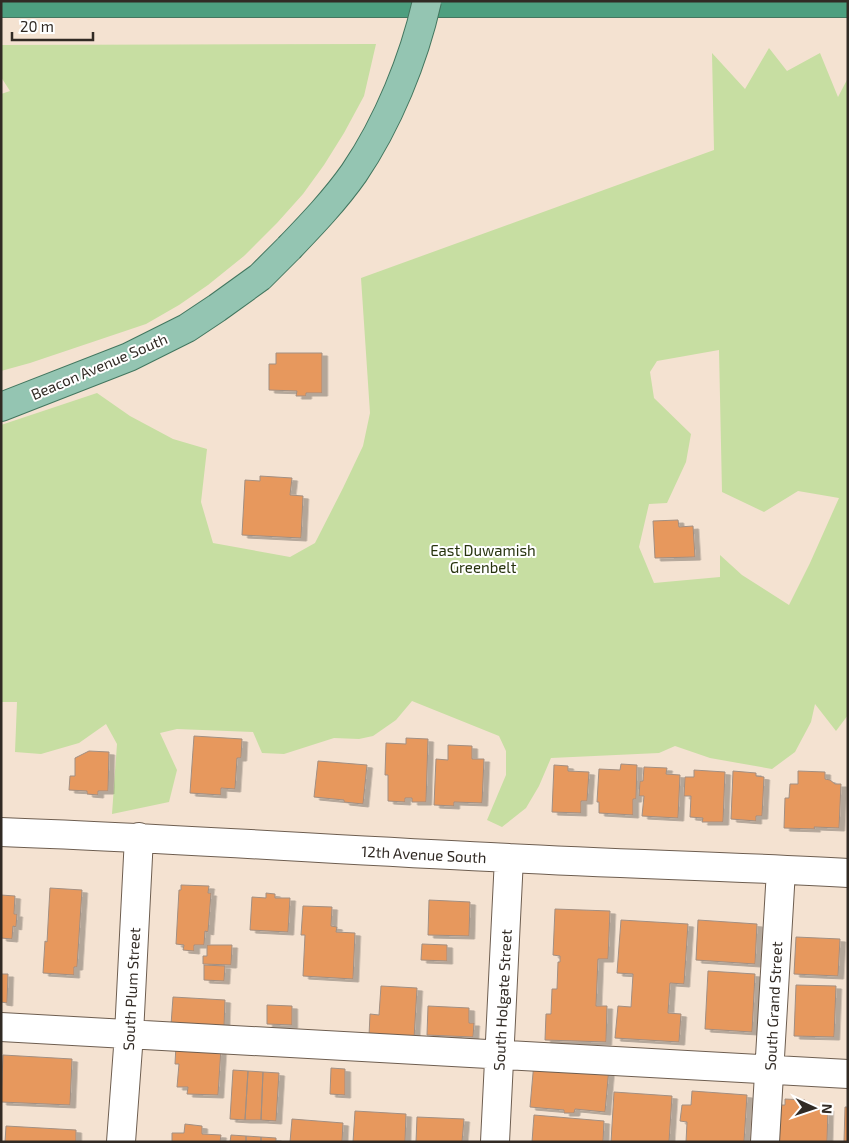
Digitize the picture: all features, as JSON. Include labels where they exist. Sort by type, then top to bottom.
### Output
[{"type":"highway","points":[[1,3],[848,3]]},
{"type":"main road","name":"Beacon Avenue South","points":[[1,407],[129,357],[187,328],[260,277],[329,205],[354,172],[377,134],[408,65],[421,27],[427,1]]},
{"type":"street","name":"12th Avenue South","points":[[1,832],[139,837],[510,858],[848,874]]},
{"type":"street","name":"South Plum Street","points":[[121,1142],[129,1034],[139,837]]},
{"type":"street","name":"South Holgate Street","points":[[495,1142],[510,858]]},
{"type":"street","name":"South Grand Street","points":[[765,1142],[781,870]]},
{"type":"street","points":[[1,1027],[848,1074]]},
{"type":"green space","points":[[376,44],[364,96],[344,133],[303,194],[244,256],[208,285],[146,324],[1,371],[1,94],[10,91],[1,77],[1,45]]},
{"type":"green space","name":"East Duwamish Greenbelt","points":[[769,48],[787,71],[820,53],[838,97],[848,78],[848,715],[836,731],[815,704],[811,722],[795,752],[772,769],[710,758],[675,746],[659,753],[551,758],[539,786],[526,808],[502,827],[487,820],[506,775],[506,751],[499,736],[412,701],[396,720],[373,736],[359,739],[334,738],[284,754],[262,753],[253,732],[177,729],[160,733],[177,770],[169,802],[112,814],[117,744],[106,724],[79,743],[41,754],[15,752],[17,702],[1,702],[1,425],[97,393],[130,416],[173,439],[207,449],[201,502],[213,543],[290,557],[315,543],[363,446],[370,413],[361,278],[714,150],[712,53],[745,89]],"holes":[[[719,350],[722,492],[764,512],[798,491],[839,498],[789,605],[742,575],[720,555],[720,577],[654,583],[639,547],[649,504],[667,503],[686,462],[691,434],[654,398],[650,372],[657,361]]]},
{"type":"building","points":[[276,353],[322,353],[322,393],[306,393],[306,396],[296,396],[297,391],[269,390],[269,364],[276,364]]},
{"type":"building","points":[[260,476],[292,478],[290,495],[303,496],[301,538],[242,535],[245,480],[260,481]]},
{"type":"building","points":[[678,520],[679,527],[693,526],[695,557],[655,558],[653,521]]},
{"type":"building","points":[[194,736],[242,739],[241,758],[237,758],[235,789],[221,788],[221,795],[190,793]]},
{"type":"building","points":[[406,738],[428,739],[426,802],[412,802],[412,798],[405,798],[405,802],[388,801],[388,775],[385,775],[386,743],[406,744]]},
{"type":"building","points":[[448,745],[472,746],[472,759],[484,759],[482,803],[454,802],[454,806],[434,805],[436,759],[448,760]]},
{"type":"building","points":[[89,751],[109,752],[108,791],[98,791],[98,795],[87,794],[87,791],[69,790],[70,776],[75,776],[75,758]]},
{"type":"building","points":[[318,761],[367,765],[363,804],[314,797]]},
{"type":"building","points":[[621,764],[637,765],[636,799],[633,799],[633,815],[599,813],[599,802],[597,802],[599,769],[620,770]]},
{"type":"building","points":[[554,765],[568,766],[568,771],[589,772],[587,801],[581,801],[581,813],[552,812]]},
{"type":"building","points":[[644,767],[667,768],[666,774],[680,775],[678,818],[642,816],[644,796],[639,796],[640,781],[643,781]]},
{"type":"building","points":[[694,770],[725,772],[723,822],[702,822],[703,818],[690,817],[691,796],[684,796],[685,777],[694,777]]},
{"type":"building","points":[[733,771],[756,773],[756,776],[764,777],[762,816],[756,816],[756,821],[731,819]]},
{"type":"building","points":[[798,771],[825,772],[825,779],[835,784],[841,784],[839,828],[784,828],[785,798],[789,798],[790,784],[798,784]]},
{"type":"building","points":[[181,885],[209,886],[208,893],[211,893],[208,932],[205,931],[204,945],[194,945],[194,951],[183,950],[184,945],[176,944],[179,890],[181,890]]},
{"type":"building","points":[[50,888],[82,890],[77,967],[74,967],[74,975],[43,973]]},
{"type":"building","points":[[266,893],[275,894],[275,898],[290,898],[288,932],[250,930],[252,897],[266,898]]},
{"type":"building","points":[[1,895],[15,896],[14,914],[17,914],[16,927],[13,926],[12,939],[1,938]]},
{"type":"building","points":[[429,900],[470,902],[469,936],[428,935]]},
{"type":"building","points":[[303,906],[332,907],[331,926],[337,927],[336,932],[355,933],[353,979],[303,976],[305,935],[301,935]]},
{"type":"building","points":[[555,909],[610,911],[608,959],[598,959],[596,1006],[607,1006],[606,1042],[545,1040],[546,1014],[551,1014],[552,989],[557,989],[558,962],[560,962],[560,956],[553,955]]},
{"type":"building","points":[[621,920],[688,924],[684,984],[670,983],[668,1013],[681,1014],[679,1042],[615,1038],[618,1006],[631,1007],[633,974],[617,973]]},
{"type":"building","points":[[698,920],[757,924],[755,964],[696,960]]},
{"type":"building","points":[[796,937],[840,939],[838,976],[794,974]]},
{"type":"building","points":[[422,944],[447,945],[447,961],[421,960]]},
{"type":"building","points":[[207,945],[232,945],[231,965],[203,964],[203,956],[207,956]]},
{"type":"building","points":[[204,965],[225,966],[224,981],[204,980]]},
{"type":"building","points":[[708,971],[755,974],[752,1032],[705,1029]]},
{"type":"building","points":[[1,974],[8,974],[7,1003],[1,1002]]},
{"type":"building","points":[[796,985],[836,986],[834,1037],[794,1036]]},
{"type":"building","points":[[381,986],[417,988],[414,1039],[369,1036],[370,1014],[379,1015]]},
{"type":"building","points":[[173,997],[225,1000],[224,1028],[171,1025]]},
{"type":"building","points":[[267,1005],[292,1006],[292,1025],[267,1024]]},
{"type":"building","points":[[428,1006],[469,1008],[469,1023],[474,1023],[473,1037],[427,1035]]},
{"type":"building","points":[[176,1045],[221,1048],[218,1095],[187,1094],[188,1087],[177,1087],[179,1064],[175,1064]]},
{"type":"building","points":[[3,1055],[72,1059],[70,1105],[1,1102]]},
{"type":"building","points":[[534,1062],[609,1068],[605,1112],[575,1109],[574,1113],[564,1113],[564,1110],[530,1107]]},
{"type":"building","points":[[331,1068],[345,1069],[345,1095],[330,1094]]},
{"type":"building","points":[[233,1070],[248,1071],[245,1120],[230,1119]]},
{"type":"building","points":[[248,1071],[263,1072],[261,1120],[245,1120]]},
{"type":"building","points":[[263,1072],[279,1073],[276,1121],[261,1120]]},
{"type":"building","points":[[692,1091],[747,1095],[744,1142],[686,1142],[687,1122],[680,1121],[682,1105],[691,1105]]},
{"type":"building","points":[[614,1092],[672,1096],[669,1142],[611,1142]]},
{"type":"building","points":[[785,1099],[805,1100],[805,1107],[828,1108],[827,1142],[776,1142],[780,1105],[785,1105]]},
{"type":"building","points":[[845,1107],[848,1107],[848,1142],[844,1142]]},
{"type":"building","points":[[355,1111],[406,1114],[405,1142],[353,1142]]},
{"type":"building","points":[[534,1115],[604,1121],[603,1142],[532,1142]]},
{"type":"building","points":[[417,1117],[464,1119],[462,1142],[416,1142]]},
{"type":"building","points":[[292,1119],[343,1123],[342,1142],[290,1142]]},
{"type":"building","points":[[185,1124],[202,1126],[202,1134],[221,1135],[220,1142],[172,1142],[172,1133],[184,1133]]},
{"type":"building","points":[[6,1126],[76,1130],[76,1142],[5,1142]]},
{"type":"building","points":[[231,1135],[246,1136],[246,1142],[230,1142]]},
{"type":"building","points":[[246,1136],[261,1137],[261,1142],[246,1142]]},
{"type":"building","points":[[261,1137],[276,1138],[276,1142],[261,1142]]}]
